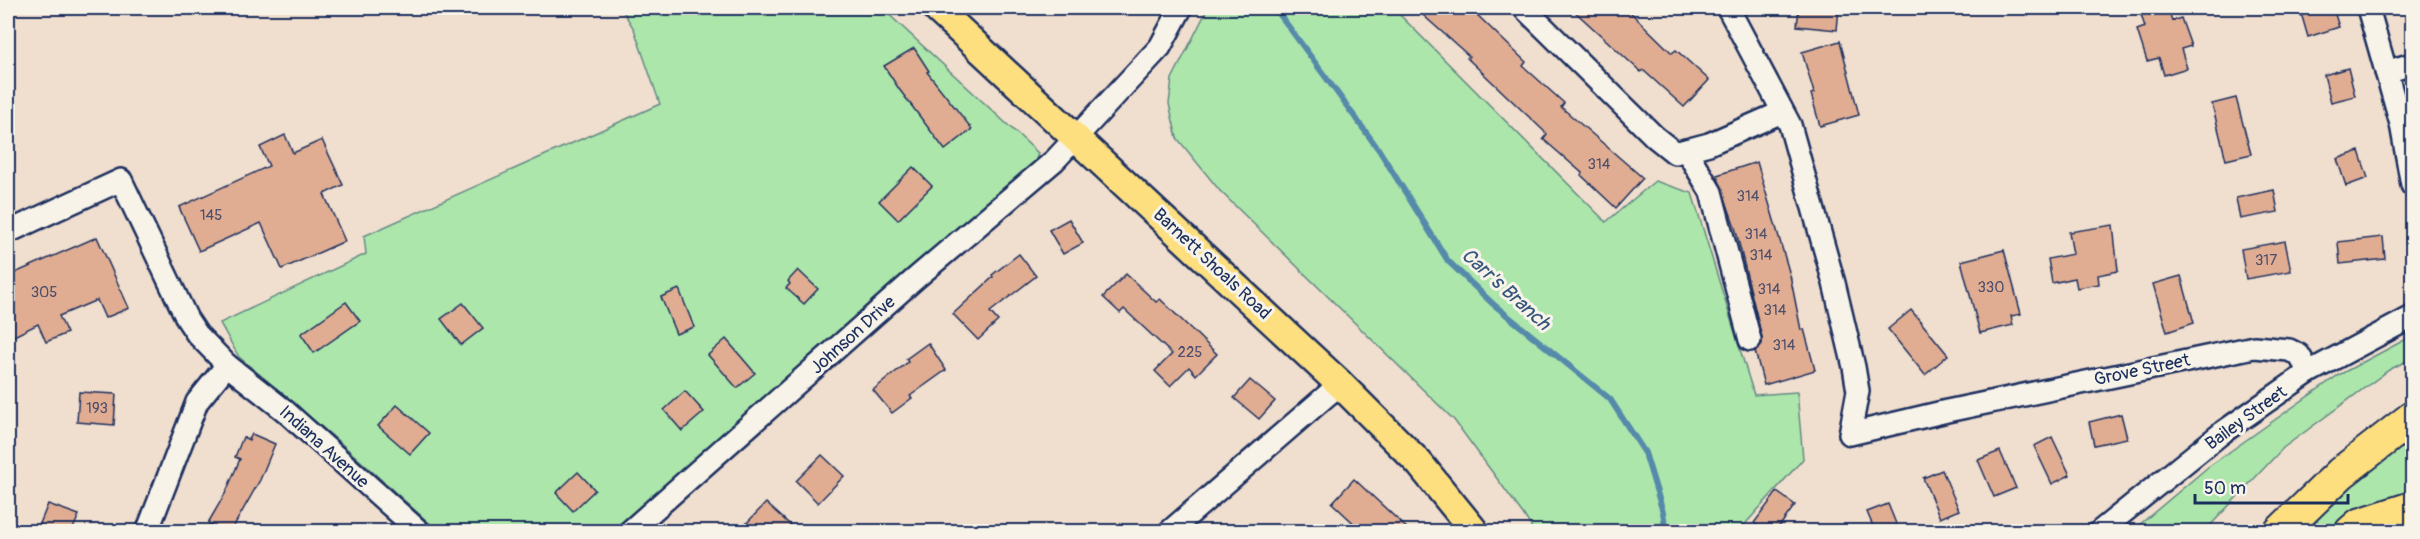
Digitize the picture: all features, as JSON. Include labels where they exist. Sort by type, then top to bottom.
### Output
[{"type":"highway","points":[[2280,531],[2341,473],[2412,418]]},
{"type":"highway","points":[[2351,531],[2359,525],[2412,508]]},
{"type":"main road","name":"Barnett Shoals Road","points":[[936,8],[1340,384],[1419,463],[1475,531]]},
{"type":"street","name":"Johnson Drive","points":[[629,531],[916,278],[1055,160],[1160,47],[1181,8]]},
{"type":"street","points":[[1524,8],[1655,137],[1675,153],[1709,144],[1782,112],[1728,8]]},
{"type":"street","points":[[2368,8],[2400,124],[2412,184]]},
{"type":"street","points":[[2386,72],[2412,63]]},
{"type":"street","name":"Grove Street","points":[[1782,112],[1790,125],[1834,283],[1854,368],[1858,391],[1850,434],[1936,413],[2254,347],[2289,350],[2299,355],[2309,372]]},
{"type":"street","points":[[1686,150],[1711,192],[1750,340]]},
{"type":"street","name":"Indiana Avenue","points":[[8,232],[121,180],[187,319],[197,333],[227,365],[284,410],[420,531]]},
{"type":"street","points":[[2309,372],[2412,317]]},
{"type":"street","points":[[147,531],[197,402],[227,365]]},
{"type":"street","name":"Bailey Street","points":[[2099,531],[2223,432],[2309,372]]},
{"type":"street","points":[[1169,531],[1340,384]]},
{"type":"path","points":[[1771,15],[1773,8]]},
{"type":"green space","points":[[621,8],[882,8],[1038,153],[1035,162],[727,437],[615,531],[438,531],[343,445],[239,357],[220,323],[366,254],[364,236],[660,104],[634,29]]},
{"type":"green space","points":[[1208,8],[1393,8],[1606,222],[1655,181],[1692,193],[1754,395],[1797,392],[1803,459],[1739,531],[1534,531],[1454,420],[1220,191],[1177,138],[1169,104],[1172,79]]},
{"type":"green space","points":[[2412,336],[2412,358],[2389,370],[2283,448],[2205,531],[2132,531],[2208,467],[2337,376]]},
{"type":"green space","points":[[2412,433],[2412,496],[2334,531],[2295,532]]},
{"type":"building","points":[[1415,8],[1470,8],[1526,62],[1523,66],[1564,103],[1561,107],[1643,178],[1616,208],[1581,175],[1582,173],[1543,139],[1547,134],[1467,58],[1469,56]]},
{"type":"building","points":[[1571,8],[1626,8],[1672,53],[1676,50],[1709,80],[1684,107],[1643,70],[1641,72]]},
{"type":"building","points":[[1799,8],[1839,8],[1837,30],[1797,26]]},
{"type":"building","points":[[2139,8],[2168,8],[2172,21],[2181,18],[2191,46],[2181,49],[2187,68],[2164,75],[2159,58],[2147,61],[2137,30],[2145,27]]},
{"type":"building","points":[[2320,8],[2333,8],[2339,27],[2308,37],[2301,13]]},
{"type":"building","points":[[1840,41],[1859,115],[1820,126],[1811,94],[1814,93],[1802,52]]},
{"type":"building","points":[[914,48],[929,71],[927,72],[972,129],[945,150],[884,66]]},
{"type":"building","points":[[2348,68],[2355,96],[2331,102],[2324,75]]},
{"type":"building","points":[[2236,98],[2251,154],[2226,160],[2212,104]]},
{"type":"building","points":[[285,135],[293,153],[322,140],[343,185],[324,194],[345,241],[282,269],[261,223],[199,251],[179,207],[269,166],[260,147]]},
{"type":"building","points":[[2359,151],[2368,178],[2346,186],[2337,159]]},
{"type":"building","points":[[1757,162],[1790,275],[1801,330],[1804,329],[1815,370],[1764,385],[1755,351],[1762,344],[1762,337],[1735,227],[1717,175]]},
{"type":"building","points":[[913,167],[932,186],[898,220],[879,201]]},
{"type":"building","points":[[2274,190],[2278,212],[2240,219],[2236,198]]},
{"type":"building","points":[[1069,219],[1083,243],[1063,254],[1049,230]]},
{"type":"building","points":[[2113,225],[2118,271],[2098,275],[2099,284],[2077,288],[2075,278],[2052,283],[2048,259],[2073,254],[2069,232]]},
{"type":"building","points":[[97,237],[129,308],[105,318],[97,300],[59,316],[67,333],[46,342],[38,324],[8,339],[8,276]]},
{"type":"building","points":[[2383,237],[2385,259],[2340,264],[2338,242]]},
{"type":"building","points":[[2285,241],[2291,271],[2246,279],[2241,249]]},
{"type":"building","points":[[2004,250],[2021,314],[2011,316],[2013,325],[1980,333],[1961,261]]},
{"type":"building","points":[[1019,254],[1036,276],[990,312],[998,321],[978,340],[953,314],[993,277],[992,275]]},
{"type":"building","points":[[798,270],[818,289],[804,304],[786,288],[790,284],[788,281]]},
{"type":"building","points":[[1126,274],[1156,302],[1160,299],[1217,354],[1196,375],[1189,367],[1170,386],[1155,371],[1172,354],[1124,309],[1120,313],[1103,297]]},
{"type":"building","points":[[2181,276],[2194,323],[2167,332],[2153,284]]},
{"type":"building","points":[[679,289],[694,327],[676,334],[661,297]]},
{"type":"building","points":[[346,302],[360,321],[314,353],[301,334]]},
{"type":"building","points":[[463,303],[483,328],[461,345],[441,319]]},
{"type":"building","points":[[1911,310],[1948,355],[1925,375],[1888,329]]},
{"type":"building","points":[[726,339],[755,373],[737,388],[708,355]]},
{"type":"building","points":[[928,343],[946,370],[910,396],[912,398],[892,413],[873,390],[908,362],[906,359]]},
{"type":"building","points":[[1250,380],[1275,401],[1259,419],[1234,398]]},
{"type":"building","points":[[685,391],[704,412],[682,431],[664,410]]},
{"type":"building","points":[[79,392],[116,394],[114,425],[77,422]]},
{"type":"building","points":[[397,405],[429,433],[410,454],[378,426]]},
{"type":"building","points":[[2121,414],[2127,438],[2094,445],[2089,422]]},
{"type":"building","points":[[252,434],[275,444],[260,480],[231,531],[224,531],[208,523],[226,492],[240,459],[235,457],[243,437],[249,440]]},
{"type":"building","points":[[2052,437],[2070,475],[2052,484],[2034,446]]},
{"type":"building","points":[[2000,451],[2016,488],[1994,497],[1978,460]]},
{"type":"building","points":[[822,455],[844,476],[818,503],[796,481]]},
{"type":"building","points":[[1942,470],[1959,510],[1940,518],[1923,478]]},
{"type":"building","points":[[578,472],[595,490],[573,511],[556,493]]},
{"type":"building","points":[[1354,479],[1410,531],[1362,531],[1332,503]]},
{"type":"building","points":[[1777,492],[1795,505],[1776,531],[1766,531],[1754,523]]},
{"type":"building","points":[[766,503],[797,531],[739,531]]},
{"type":"building","points":[[48,504],[79,515],[72,531],[37,531]]},
{"type":"building","points":[[1888,504],[1899,531],[1875,531],[1867,512]]},
{"type":"waterway","name":"Carr's Branch","points":[[1275,8],[1379,150],[1448,261],[1493,304],[1610,399],[1645,453],[1663,512],[1666,532]]}]
